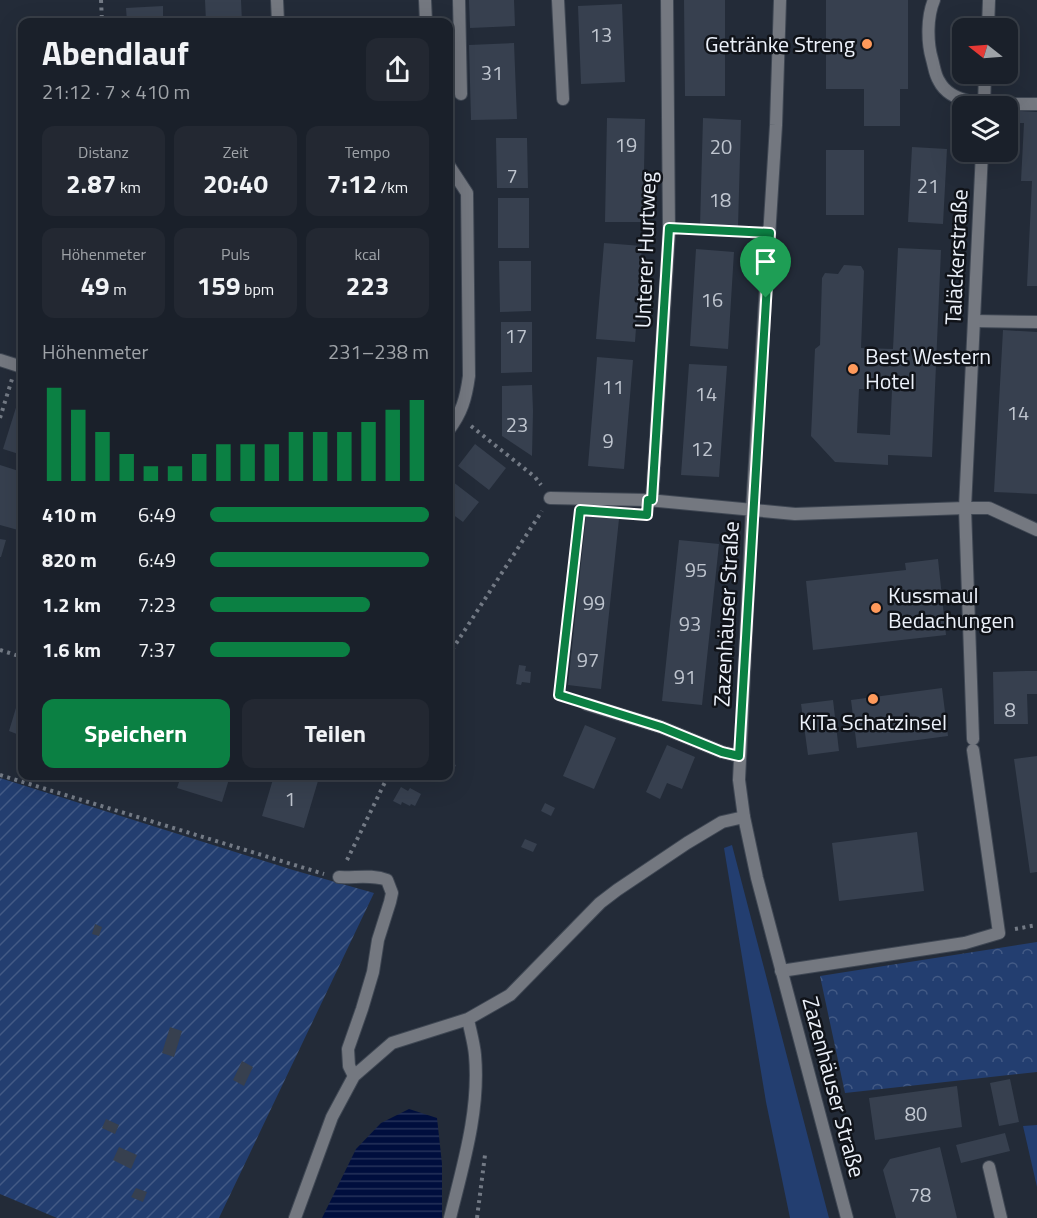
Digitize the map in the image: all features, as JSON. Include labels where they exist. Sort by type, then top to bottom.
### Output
[{"type":"street","points":[[277,0],[278,18]]},
{"type":"street","points":[[425,0],[426,18]]},
{"type":"street","points":[[459,0],[461,94]]},
{"type":"street","points":[[558,0],[563,99]]},
{"type":"street","name":"Unterer Hurtweg","points":[[652,500],[669,228],[667,0]]},
{"type":"street","name":"Zazenhäuser Straße","points":[[780,0],[776,125],[752,510],[739,780],[757,878],[847,1218]]},
{"type":"street","points":[[934,0],[930,10],[930,51],[939,81],[952,96]]},
{"type":"street","points":[[988,18],[989,0]]},
{"type":"street","points":[[1018,104],[1037,104]]},
{"type":"street","name":"Taläckerstraße","points":[[982,162],[966,507],[973,744],[999,933]]},
{"type":"street","points":[[453,172],[467,193],[469,376],[466,397],[459,416],[453,424]]},
{"type":"street","points":[[974,321],[1037,322]]},
{"type":"street","points":[[0,360],[18,366]]},
{"type":"street","points":[[550,498],[652,500],[795,514],[989,508],[1037,530]]},
{"type":"street","points":[[586,704],[661,727],[722,752],[739,756]]},
{"type":"street","points":[[296,1218],[332,1117],[354,1076],[392,1043],[468,1018],[510,995],[600,903],[617,890],[722,822],[744,817]]},
{"type":"street","points":[[339,877],[382,878],[387,880],[392,893],[378,940],[373,972],[348,1049],[349,1066],[354,1076]]},
{"type":"street","points":[[781,971],[965,943],[999,933]]},
{"type":"street","points":[[450,1218],[475,1102],[475,1055],[468,1018]]},
{"type":"street","points":[[989,1167],[1001,1218]]},
{"type":"path","points":[[101,0],[102,18]]},
{"type":"path","points":[[669,228],[770,233]]},
{"type":"path","points":[[0,418],[10,386]]},
{"type":"path","points":[[453,648],[550,498],[535,477],[459,416]]},
{"type":"path","points":[[580,510],[559,695],[586,704]]},
{"type":"path","points":[[0,650],[18,656]]},
{"type":"path","points":[[0,775],[295,866],[339,877],[386,780]]},
{"type":"path","points":[[999,933],[1037,925]]},
{"type":"green space","points":[[0,778],[293,870],[374,893],[219,1218],[57,1218],[0,1194]]},
{"type":"green space","points":[[732,845],[829,1218],[790,1218],[766,1102],[724,848]]},
{"type":"green space","points":[[1037,942],[1037,1072],[845,1093],[820,976]]},
{"type":"green space","points":[[1037,1125],[1037,1187],[1023,1126]]},
{"type":"shaded area","points":[[409,1109],[437,1118],[442,1164],[442,1218],[322,1218],[356,1149],[381,1123]]},
{"type":"building","points":[[205,0],[241,0],[242,18],[206,18]]},
{"type":"building","points":[[469,0],[514,0],[515,26],[470,28]]},
{"type":"building","points":[[684,0],[725,0],[725,96],[685,96]]},
{"type":"building","name":"Getränke Streng","points":[[826,0],[908,0],[908,89],[900,89],[900,126],[864,126],[864,89],[826,89]]},
{"type":"building","points":[[622,4],[625,82],[581,84],[578,6]]},
{"type":"building","points":[[163,6],[163,18],[127,18],[126,8]]},
{"type":"building","points":[[514,43],[517,119],[471,120],[469,45]]},
{"type":"building","points":[[1020,111],[1037,112],[1037,286],[1027,286],[1032,181],[1021,181],[1024,123],[1019,123]]},
{"type":"building","points":[[607,118],[645,119],[643,222],[605,222]]},
{"type":"building","points":[[703,118],[741,120],[738,227],[700,226]]},
{"type":"building","points":[[496,138],[527,138],[528,188],[497,188]]},
{"type":"building","points":[[912,147],[947,149],[943,224],[908,222]]},
{"type":"building","points":[[826,150],[864,150],[864,215],[826,215]]},
{"type":"building","points":[[498,198],[529,198],[529,248],[498,248]]},
{"type":"building","points":[[604,243],[642,246],[635,342],[596,339]]},
{"type":"building","points":[[898,248],[941,250],[932,457],[888,455],[888,465],[835,462],[811,436],[815,349],[820,345],[822,278],[825,273],[838,274],[844,265],[861,266],[864,271],[861,348],[893,349]],"holes":[[[859,389],[892,390],[890,435],[857,433]]]},
{"type":"building","points":[[696,249],[734,252],[728,349],[690,346]]},
{"type":"building","points":[[499,261],[531,261],[531,311],[500,312]]},
{"type":"building","points":[[501,322],[532,322],[532,372],[501,373]]},
{"type":"building","points":[[1003,330],[1037,332],[1037,494],[994,492]]},
{"type":"building","points":[[597,357],[633,360],[624,469],[588,466]]},
{"type":"building","points":[[689,364],[727,366],[719,477],[681,475]]},
{"type":"building","points":[[532,385],[532,456],[502,436],[502,386]]},
{"type":"building","points":[[18,401],[18,454],[3,449]]},
{"type":"building","points":[[475,444],[506,468],[489,490],[458,466]]},
{"type":"building","points":[[0,465],[18,471],[18,530],[0,525]]},
{"type":"building","points":[[453,482],[479,502],[463,522],[453,515]]},
{"type":"building","points":[[586,516],[619,519],[601,689],[568,685]]},
{"type":"building","points":[[0,539],[6,540],[1,557],[0,557]]},
{"type":"building","points":[[679,540],[719,544],[702,705],[662,701]]},
{"type":"building","name":"Kussmaul Bedachungen","points":[[938,559],[946,635],[813,650],[806,581],[906,570],[905,563]]},
{"type":"building","points":[[519,665],[526,666],[525,671],[531,672],[530,683],[516,684]]},
{"type":"building","points":[[1037,671],[1037,694],[1027,694],[1028,724],[994,724],[993,672]]},
{"type":"building","points":[[942,688],[948,736],[857,748],[851,700]]},
{"type":"building","points":[[833,700],[839,751],[808,755],[801,704]]},
{"type":"building","points":[[18,701],[18,734],[9,731]]},
{"type":"building","points":[[585,725],[616,738],[594,789],[563,776]]},
{"type":"building","points":[[667,745],[695,757],[682,789],[667,783],[660,799],[646,792]]},
{"type":"building","points":[[1037,756],[1037,872],[1030,873],[1014,759]]},
{"type":"building","points":[[180,780],[229,780],[222,802],[177,788]]},
{"type":"building","points":[[273,780],[318,781],[304,828],[262,816]]},
{"type":"building","points":[[401,787],[408,791],[410,788],[421,794],[415,806],[402,802],[401,805],[393,801]]},
{"type":"building","points":[[545,803],[555,808],[551,816],[541,811]]},
{"type":"building","points":[[917,832],[924,891],[839,901],[832,843]]},
{"type":"building","points":[[525,839],[537,844],[533,852],[521,847]]},
{"type":"building","points":[[95,924],[102,927],[99,936],[92,934]]},
{"type":"building","points":[[170,1027],[182,1031],[174,1057],[162,1053]]},
{"type":"building","points":[[242,1061],[253,1067],[244,1086],[233,1080]]},
{"type":"building","points":[[1010,1079],[1019,1122],[999,1126],[990,1083]]},
{"type":"building","points":[[957,1086],[962,1127],[875,1140],[869,1098]]},
{"type":"building","points":[[106,1119],[119,1125],[115,1134],[102,1128]]},
{"type":"building","points":[[1005,1133],[1010,1151],[961,1163],[956,1145]]},
{"type":"building","points":[[119,1147],[137,1155],[131,1169],[113,1160]]},
{"type":"building","points":[[940,1147],[957,1218],[896,1218],[883,1170],[890,1159]]},
{"type":"building","points":[[136,1188],[147,1192],[143,1202],[131,1197]]},
{"type":"place","name":"Getränke Streng","points":[[867,44]]},
{"type":"place","name":"Best Western Hotel","points":[[853,369]]},
{"type":"place","name":"Kussmaul Bedachungen","points":[[876,608]]},
{"type":"place","name":"KiTa Schatzinsel","points":[[873,699]]},
{"type":"route","points":[[669,228],[770,233],[766,298],[752,510],[739,756],[722,752],[661,727],[559,695],[580,510],[647,515],[648,500],[652,500],[669,228]]}]
